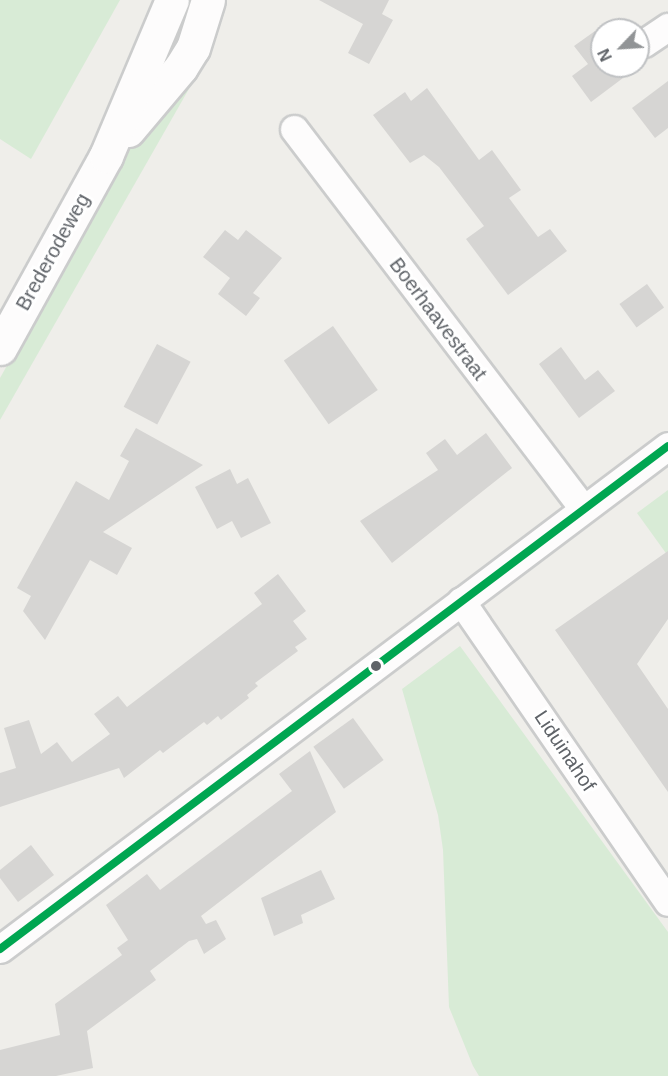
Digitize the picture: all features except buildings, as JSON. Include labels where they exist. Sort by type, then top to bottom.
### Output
[{"type":"main road","name":"Brederodeweg","points":[[0,348],[106,156],[172,0]]},
{"type":"main road","name":"Brederodeweg","points":[[106,156],[181,67],[193,48],[208,0]]},
{"type":"street","points":[[650,39],[668,27]]},
{"type":"street","name":"Boerhaavestraat","points":[[294,129],[583,509]]},
{"type":"street","points":[[0,949],[583,509],[665,455]]},
{"type":"street","name":"Liduinahof","points":[[461,601],[668,902]]},
{"type":"green space","points":[[0,0],[120,0],[31,159],[0,139]]},
{"type":"green space","points":[[192,39],[210,52],[0,420],[0,378]]},
{"type":"green space","points":[[668,490],[668,556],[637,513]]},
{"type":"green space","points":[[460,646],[668,932],[668,1076],[479,1076],[473,1066],[449,1007],[443,850],[438,815],[402,689]]},
{"type":"transit line","points":[[0,949],[668,446]]}]
